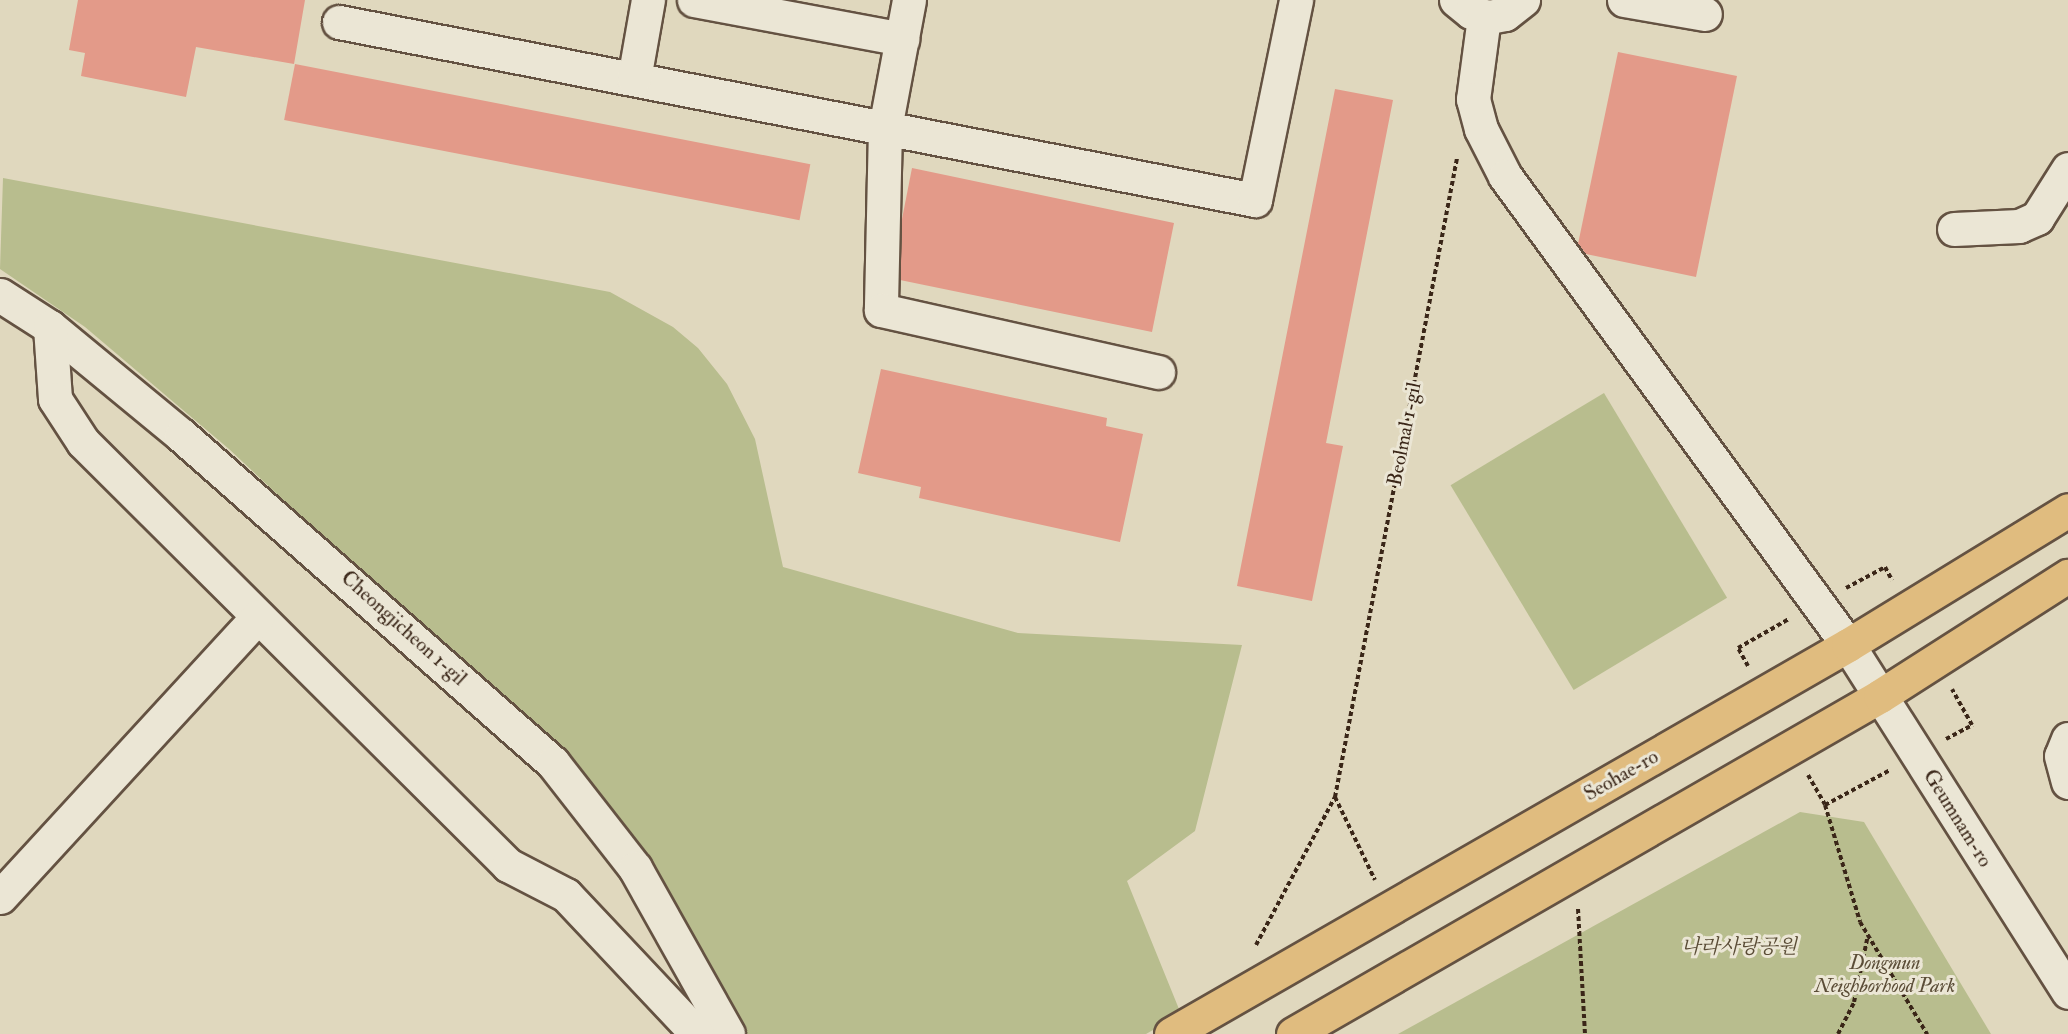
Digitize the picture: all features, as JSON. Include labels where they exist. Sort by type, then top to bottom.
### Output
[{"type":"main road","name":"Seohae-ro","points":[[1171,1034],[1848,645],[2068,510]]},
{"type":"main road","points":[[1293,1034],[1880,696],[2068,576]]},
{"type":"street","points":[[634,79],[648,0]]},
{"type":"street","points":[[694,0],[902,39]]},
{"type":"street","points":[[909,0],[885,128],[880,310],[1158,372]]},
{"type":"street","points":[[339,22],[1255,200],[1296,0]]},
{"type":"street","points":[[1456,0],[1484,16],[1505,14],[1523,0]]},
{"type":"street","points":[[1623,0],[1705,14]]},
{"type":"street","points":[[1484,16],[1473,99],[1498,165],[1848,645]]},
{"type":"street","points":[[1954,229],[2019,226],[2037,218],[2068,169]]},
{"type":"street","name":"Cheongjicheon 1-gil","points":[[0,295],[50,327],[386,610],[553,763],[635,868],[728,1034]]},
{"type":"street","points":[[50,327],[55,399],[83,442],[508,865],[566,895],[697,1034]]},
{"type":"street","points":[[0,897],[258,616]]},
{"type":"street","name":"Geumnam-ro","points":[[1848,645],[2068,992]]},
{"type":"street","points":[[2068,739],[2061,756],[2068,782]]},
{"type":"path","name":"Beolmal 1-gil","points":[[1252,951],[1335,797],[1458,154]]},
{"type":"path","points":[[1335,797],[1389,908]]},
{"type":"path","points":[[1825,805],[1868,935],[1927,1034]]},
{"type":"path","points":[[1576,872],[1585,1034]]},
{"type":"path","points":[[1838,1034],[1854,1002],[1868,935]]},
{"type":"green space","points":[[3,178],[610,292],[673,327],[698,348],[727,384],[755,439],[783,567],[1018,633],[1242,645],[1195,831],[1127,881],[1181,1014],[1146,1034],[740,1034],[577,775],[229,449],[85,327],[0,269]]},
{"type":"green space","points":[[1604,393],[1727,598],[1574,690],[1451,485]]},
{"type":"green space","name":"나라사랑공원","points":[[1800,812],[1864,822],[1991,1034],[1398,1034]]},
{"type":"building","points":[[78,0],[305,0],[294,64],[196,47],[186,97],[81,76],[85,53],[69,50]]},
{"type":"building","points":[[1618,52],[1737,76],[1696,277],[1586,254],[1578,244]]},
{"type":"building","points":[[295,64],[810,164],[799,220],[284,120]]},
{"type":"building","points":[[1335,89],[1393,100],[1326,443],[1343,446],[1312,601],[1237,586]]},
{"type":"building","points":[[912,168],[1174,223],[1152,332],[900,280],[902,219]]},
{"type":"building","points":[[881,369],[1107,418],[1106,426],[1143,434],[1120,542],[919,498],[921,487],[858,473]]},
{"type":"park label","name":"Dongmun Neighborhood Park","points":[[1885,974]]}]
